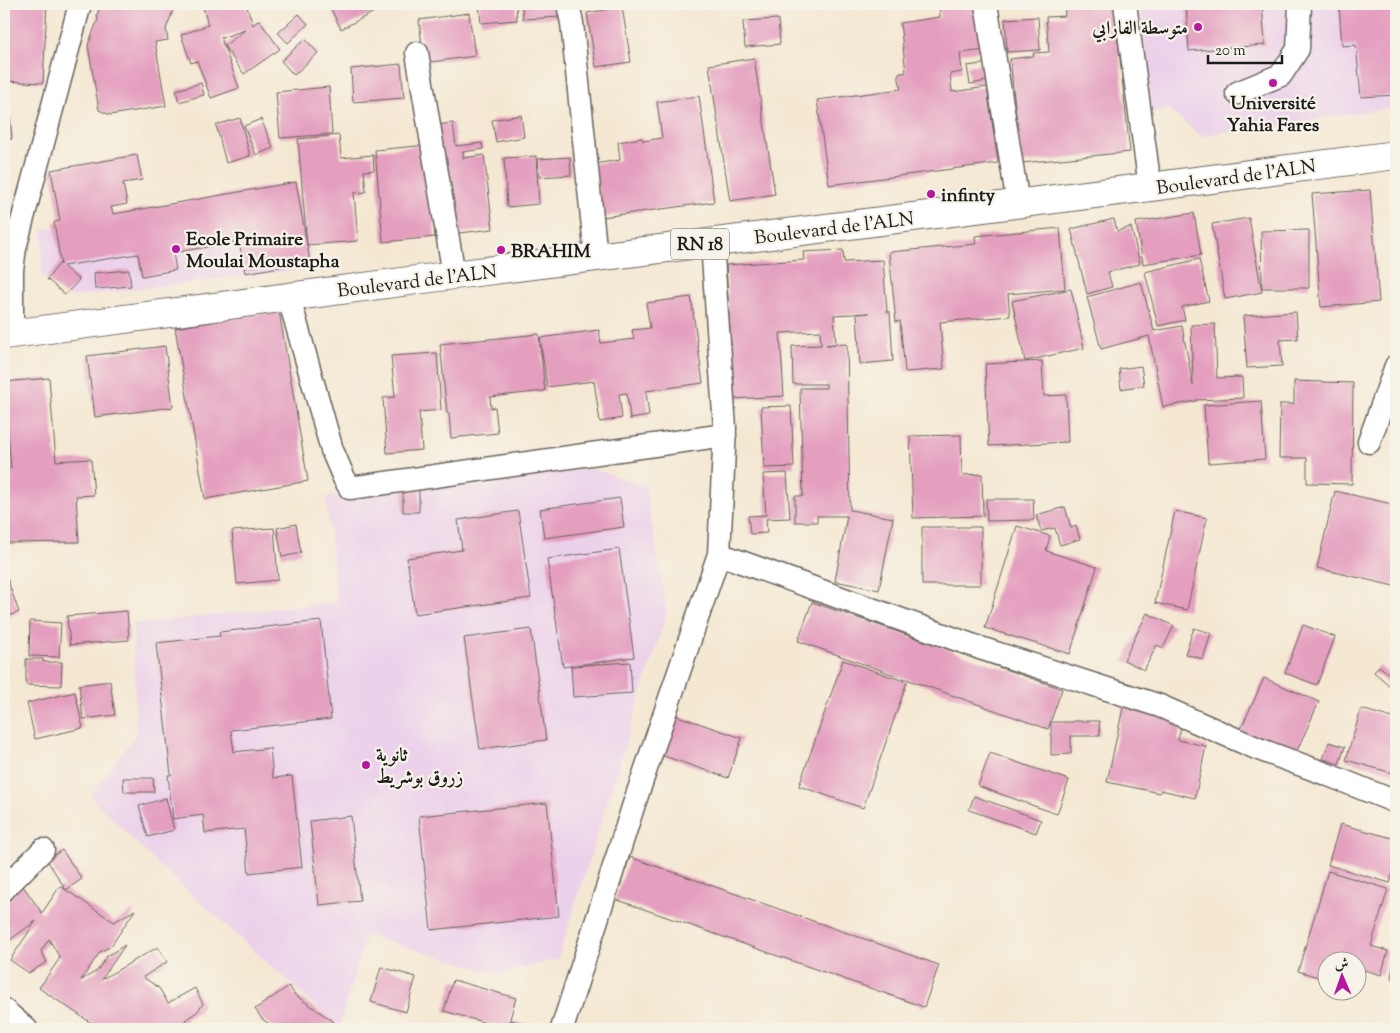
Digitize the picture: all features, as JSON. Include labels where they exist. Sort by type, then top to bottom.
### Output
[{"type":"main road","name":"Boulevard de l'ALN","points":[[8,335],[454,275],[1150,188],[1396,155]]},
{"type":"street","points":[[8,335],[12,270],[16,248],[80,4]]},
{"type":"street","points":[[568,4],[572,22],[596,257]]},
{"type":"street","points":[[986,4],[1018,204]]},
{"type":"street","points":[[1125,4],[1150,188]]},
{"type":"street","points":[[1237,93],[1281,75],[1298,49],[1300,4]]},
{"type":"street","points":[[417,53],[454,275]]},
{"type":"street","points":[[562,1029],[633,807],[719,554],[725,435],[712,243]]},
{"type":"street","points":[[289,298],[332,450],[350,488],[725,435]]},
{"type":"street","points":[[1369,442],[1396,366]]},
{"type":"street","points":[[719,554],[980,648],[1160,706],[1256,748],[1396,802]]},
{"type":"street","points":[[4,889],[43,850]]},
{"type":"street","points":[[4,1010],[26,1029]]},
{"type":"shaded area","name":"Université Yahia Fares","points":[[1140,4],[1396,4],[1396,107],[1201,136],[1168,109],[1152,112]]},
{"type":"shaded area","name":"Ecole Primaire Moulai Moustapha","points":[[294,185],[313,268],[69,297],[41,274],[43,230]]},
{"type":"shaded area","name":"ثانوية زروق بوشريط","points":[[593,469],[645,486],[667,612],[558,959],[500,974],[366,935],[339,1027],[150,857],[90,796],[136,735],[133,624],[337,602],[326,497],[547,471]]},
{"type":"building","points":[[4,4],[47,4],[43,83],[4,81]]},
{"type":"building","points":[[101,4],[191,4],[191,6],[174,8],[166,29],[168,40],[155,42],[166,106],[110,115],[99,110],[88,45],[98,19],[97,15]]},
{"type":"building","points":[[202,4],[246,4],[253,25],[259,20],[280,49],[244,74],[224,46],[245,30],[221,38],[239,88],[211,98],[197,61],[191,63],[181,35],[208,25]]},
{"type":"building","points":[[341,4],[372,4],[376,11],[341,29],[331,9]]},
{"type":"building","points":[[479,4],[516,4],[517,20],[481,23]]},
{"type":"building","points":[[522,4],[560,4],[561,17],[523,19]]},
{"type":"building","points":[[939,4],[989,4],[995,49],[960,53],[962,72],[950,74],[952,92],[987,87],[998,163],[829,185],[817,100],[901,89],[898,74],[906,72],[900,23],[940,17]]},
{"type":"building","points":[[1064,4],[1114,4],[1130,152],[1021,163],[1010,59],[1034,56],[1033,53],[1049,52],[1046,17],[1065,16]]},
{"type":"building","points":[[1186,4],[1262,4],[1265,45],[1189,51]]},
{"type":"building","points":[[1359,4],[1396,4],[1396,95],[1361,97],[1356,45],[1342,46],[1339,7]]},
{"type":"building","points":[[622,7],[631,62],[596,67],[587,13]]},
{"type":"building","points":[[469,13],[475,56],[424,63],[419,20]]},
{"type":"building","points":[[299,14],[308,24],[288,43],[278,33]]},
{"type":"building","points":[[1038,17],[1040,50],[1007,52],[1005,19]]},
{"type":"building","points":[[778,19],[780,44],[745,47],[743,21]]},
{"type":"building","points":[[305,39],[318,53],[294,75],[281,61]]},
{"type":"building","points":[[754,58],[775,194],[730,201],[709,65]]},
{"type":"building","points":[[989,63],[992,80],[970,84],[967,66]]},
{"type":"building","points":[[401,64],[404,98],[353,102],[351,69]]},
{"type":"building","points":[[201,83],[204,95],[179,102],[176,90]]},
{"type":"building","points":[[329,87],[332,134],[280,138],[276,92]]},
{"type":"building","points":[[699,96],[714,202],[602,217],[594,164],[620,160],[618,142],[642,138],[643,141],[662,138],[657,102]]},
{"type":"building","points":[[10,115],[12,139],[4,139],[4,116]]},
{"type":"building","points":[[521,115],[524,137],[496,142],[492,120]]},
{"type":"building","points":[[240,118],[250,156],[226,163],[216,125]]},
{"type":"building","points":[[261,119],[273,148],[256,155],[244,126]]},
{"type":"building","points":[[453,123],[456,146],[482,143],[483,149],[463,152],[463,158],[484,155],[493,229],[443,235],[436,125]]},
{"type":"building","points":[[339,135],[341,158],[373,155],[374,170],[364,171],[366,192],[354,193],[358,241],[307,245],[298,139]]},
{"type":"building","points":[[428,145],[435,237],[383,242],[375,150]]},
{"type":"building","name":"Ecole Primaire Moulai Moustapha","points":[[137,155],[142,180],[123,183],[127,204],[111,207],[113,214],[296,182],[310,262],[245,273],[239,241],[173,253],[176,270],[142,276],[138,254],[63,266],[79,280],[65,295],[47,279],[60,263],[61,265],[54,222],[60,221],[51,170]]},
{"type":"building","points":[[536,156],[539,204],[507,207],[504,158]]},
{"type":"building","points":[[570,157],[571,175],[539,177],[538,159]]},
{"type":"building","points":[[1370,190],[1379,302],[1321,307],[1312,194]]},
{"type":"building","points":[[1194,213],[1201,255],[1143,264],[1136,222]]},
{"type":"building","points":[[1249,218],[1262,292],[1225,299],[1212,224]]},
{"type":"building","points":[[1114,219],[1117,231],[1131,227],[1140,264],[1108,272],[1112,287],[1087,294],[1071,229]]},
{"type":"building","points":[[1060,228],[1065,289],[1008,294],[1010,316],[940,322],[944,369],[905,372],[900,321],[896,322],[889,252],[976,244],[975,236]]},
{"type":"building","points":[[1309,230],[1309,288],[1262,288],[1261,231]]},
{"type":"building","points":[[843,250],[844,262],[883,260],[887,312],[890,312],[893,361],[860,364],[857,314],[869,313],[834,315],[836,344],[826,345],[847,344],[850,510],[893,518],[879,590],[835,581],[847,516],[817,516],[817,522],[795,522],[795,496],[803,496],[800,388],[826,388],[826,384],[793,384],[792,346],[821,345],[820,331],[780,333],[784,396],[734,399],[726,265],[804,260],[803,252]]},
{"type":"building","points":[[1199,259],[1209,301],[1182,307],[1185,320],[1158,326],[1145,272]]},
{"type":"building","points":[[129,270],[131,286],[95,289],[94,273]]},
{"type":"building","points":[[1141,282],[1154,331],[1182,326],[1193,386],[1191,325],[1215,324],[1217,378],[1242,377],[1243,398],[1196,400],[1163,407],[1149,336],[1101,349],[1087,297]]},
{"type":"building","points":[[1071,289],[1084,348],[1025,361],[1012,301]]},
{"type":"building","points":[[691,297],[703,383],[646,391],[649,416],[630,419],[627,393],[619,394],[622,418],[600,422],[594,381],[547,387],[540,338],[599,330],[601,343],[634,339],[632,330],[650,328],[646,303]]},
{"type":"building","points":[[279,311],[308,481],[205,499],[175,328]]},
{"type":"building","points":[[1296,312],[1298,339],[1280,340],[1282,366],[1247,368],[1243,316]]},
{"type":"building","points":[[539,334],[545,391],[490,397],[491,408],[495,407],[498,433],[451,438],[440,344]]},
{"type":"building","points":[[165,346],[173,407],[95,417],[87,356]]},
{"type":"building","points":[[437,353],[441,410],[419,412],[422,450],[387,453],[383,398],[395,397],[391,356]]},
{"type":"building","points":[[1042,361],[1044,396],[1066,395],[1068,442],[989,446],[985,364]]},
{"type":"building","points":[[1141,366],[1144,385],[1121,389],[1119,369]]},
{"type":"building","points":[[49,378],[56,461],[91,459],[94,495],[76,496],[79,542],[4,543],[4,469],[11,468],[4,382]]},
{"type":"building","points":[[1294,381],[1353,383],[1352,484],[1307,483],[1307,458],[1279,458],[1280,404],[1294,404]]},
{"type":"building","points":[[1261,401],[1265,459],[1208,463],[1204,405]]},
{"type":"building","points":[[791,406],[794,467],[764,468],[761,407]]},
{"type":"building","points":[[961,435],[962,475],[982,474],[983,516],[913,518],[910,436]]},
{"type":"building","points":[[787,473],[790,518],[766,519],[767,533],[750,534],[748,516],[766,515],[763,474]]},
{"type":"building","points":[[403,490],[419,490],[419,512],[403,512]]},
{"type":"building","points":[[1335,491],[1396,505],[1396,575],[1394,586],[1317,568]]},
{"type":"building","points":[[620,498],[624,527],[544,538],[540,509]]},
{"type":"building","points":[[986,499],[1033,499],[1034,520],[987,521]]},
{"type":"building","points":[[1065,507],[1071,528],[1076,526],[1080,539],[1060,545],[1055,528],[1041,531],[1036,515]]},
{"type":"building","points":[[518,511],[531,598],[415,614],[407,558],[462,550],[458,520]]},
{"type":"building","points":[[1175,511],[1207,518],[1187,610],[1155,603]]},
{"type":"building","points":[[296,524],[301,553],[282,557],[277,528]]},
{"type":"building","points":[[1017,526],[1050,536],[1046,551],[1097,567],[1070,654],[985,628]]},
{"type":"building","points":[[922,527],[981,527],[981,585],[922,585]]},
{"type":"building","points":[[274,528],[278,580],[237,584],[232,531]]},
{"type":"building","points":[[619,549],[634,657],[563,667],[547,559]]},
{"type":"building","points":[[4,570],[19,612],[4,618]]},
{"type":"building","points":[[812,602],[1062,689],[1048,729],[798,641]]},
{"type":"building","points":[[127,611],[129,640],[70,645],[67,616]]},
{"type":"building","points":[[1147,613],[1174,626],[1163,648],[1157,645],[1144,670],[1124,660]]},
{"type":"building","points":[[30,621],[61,623],[59,657],[29,656]]},
{"type":"building","points":[[321,621],[331,719],[231,730],[234,752],[270,748],[273,778],[292,776],[302,867],[249,873],[244,829],[205,833],[203,815],[173,819],[168,775],[171,775],[156,643],[220,636],[219,632]]},
{"type":"building","points":[[1303,625],[1335,637],[1317,685],[1285,673]]},
{"type":"building","points":[[1194,628],[1211,633],[1203,659],[1185,654]]},
{"type":"building","points":[[531,629],[546,740],[480,749],[464,638]]},
{"type":"building","points":[[26,659],[43,659],[43,662],[62,662],[61,686],[26,685]]},
{"type":"building","points":[[843,660],[907,682],[863,808],[799,786]]},
{"type":"building","points":[[630,662],[632,693],[573,697],[571,666]]},
{"type":"building","points":[[1379,666],[1396,679],[1390,686],[1374,672]]},
{"type":"building","points":[[1264,678],[1319,702],[1295,755],[1240,731]]},
{"type":"building","points":[[110,681],[115,715],[83,719],[79,685]]},
{"type":"building","points":[[75,692],[83,728],[35,739],[27,703]]},
{"type":"building","points":[[1126,694],[1186,706],[1178,740],[1206,746],[1195,798],[1161,790],[1160,793],[1107,782]]},
{"type":"building","points":[[1361,709],[1396,719],[1396,774],[1346,760]]},
{"type":"building","points":[[672,714],[742,738],[728,778],[658,754]]},
{"type":"building","points":[[1099,721],[1100,736],[1071,736],[1071,754],[1051,755],[1051,722]]},
{"type":"building","points":[[1329,742],[1345,747],[1339,764],[1323,759]]},
{"type":"building","points":[[990,753],[1069,780],[1057,814],[978,786]]},
{"type":"building","points":[[123,778],[153,778],[154,792],[124,792]]},
{"type":"building","points":[[974,796],[1041,820],[1036,833],[969,810]]},
{"type":"building","points":[[166,798],[174,830],[148,837],[139,806]]},
{"type":"building","points":[[547,803],[559,916],[431,930],[419,816]]},
{"type":"building","points":[[351,816],[360,901],[319,905],[310,821]]},
{"type":"building","points":[[1340,824],[1396,839],[1396,860],[1390,883],[1328,865]]},
{"type":"building","points":[[62,850],[82,879],[66,890],[47,860]]},
{"type":"building","points":[[630,857],[939,965],[924,1007],[615,899]]},
{"type":"building","points":[[1328,871],[1388,889],[1371,946],[1388,951],[1381,975],[1368,971],[1368,950],[1318,950],[1318,977],[1298,971]]},
{"type":"building","points":[[18,879],[42,913],[60,886],[114,922],[135,910],[111,946],[100,952],[81,980],[97,971],[107,956],[125,945],[102,979],[158,947],[167,962],[143,977],[159,988],[168,1003],[195,988],[203,1004],[197,1012],[185,1020],[190,1029],[100,1029],[39,988],[60,958],[49,939],[41,951],[47,962],[29,973],[10,960],[36,921],[4,944],[4,889]]},
{"type":"building","points":[[1396,955],[1396,979],[1391,978]]},
{"type":"building","points":[[381,967],[416,977],[406,1012],[371,1002]]},
{"type":"building","points":[[453,980],[516,998],[507,1029],[444,1011]]},
{"type":"building","points":[[289,986],[295,995],[333,1021],[339,1029],[277,1029],[262,1019],[255,1009]]},
{"type":"building","points":[[511,1020],[542,1029],[509,1029]]},
{"type":"place","name":"متوسطة الفارابي","points":[[1198,27]]},
{"type":"place","name":"Université Yahia Fares","points":[[1273,83]]},
{"type":"place","name":"infinty","points":[[931,194]]},
{"type":"place","name":"Ecole Primaire Moulai Moustapha","points":[[176,249]]},
{"type":"place","name":"BRAHIM","points":[[501,250]]},
{"type":"place","name":"ثانوية زروق بوشريط","points":[[366,765]]}]
